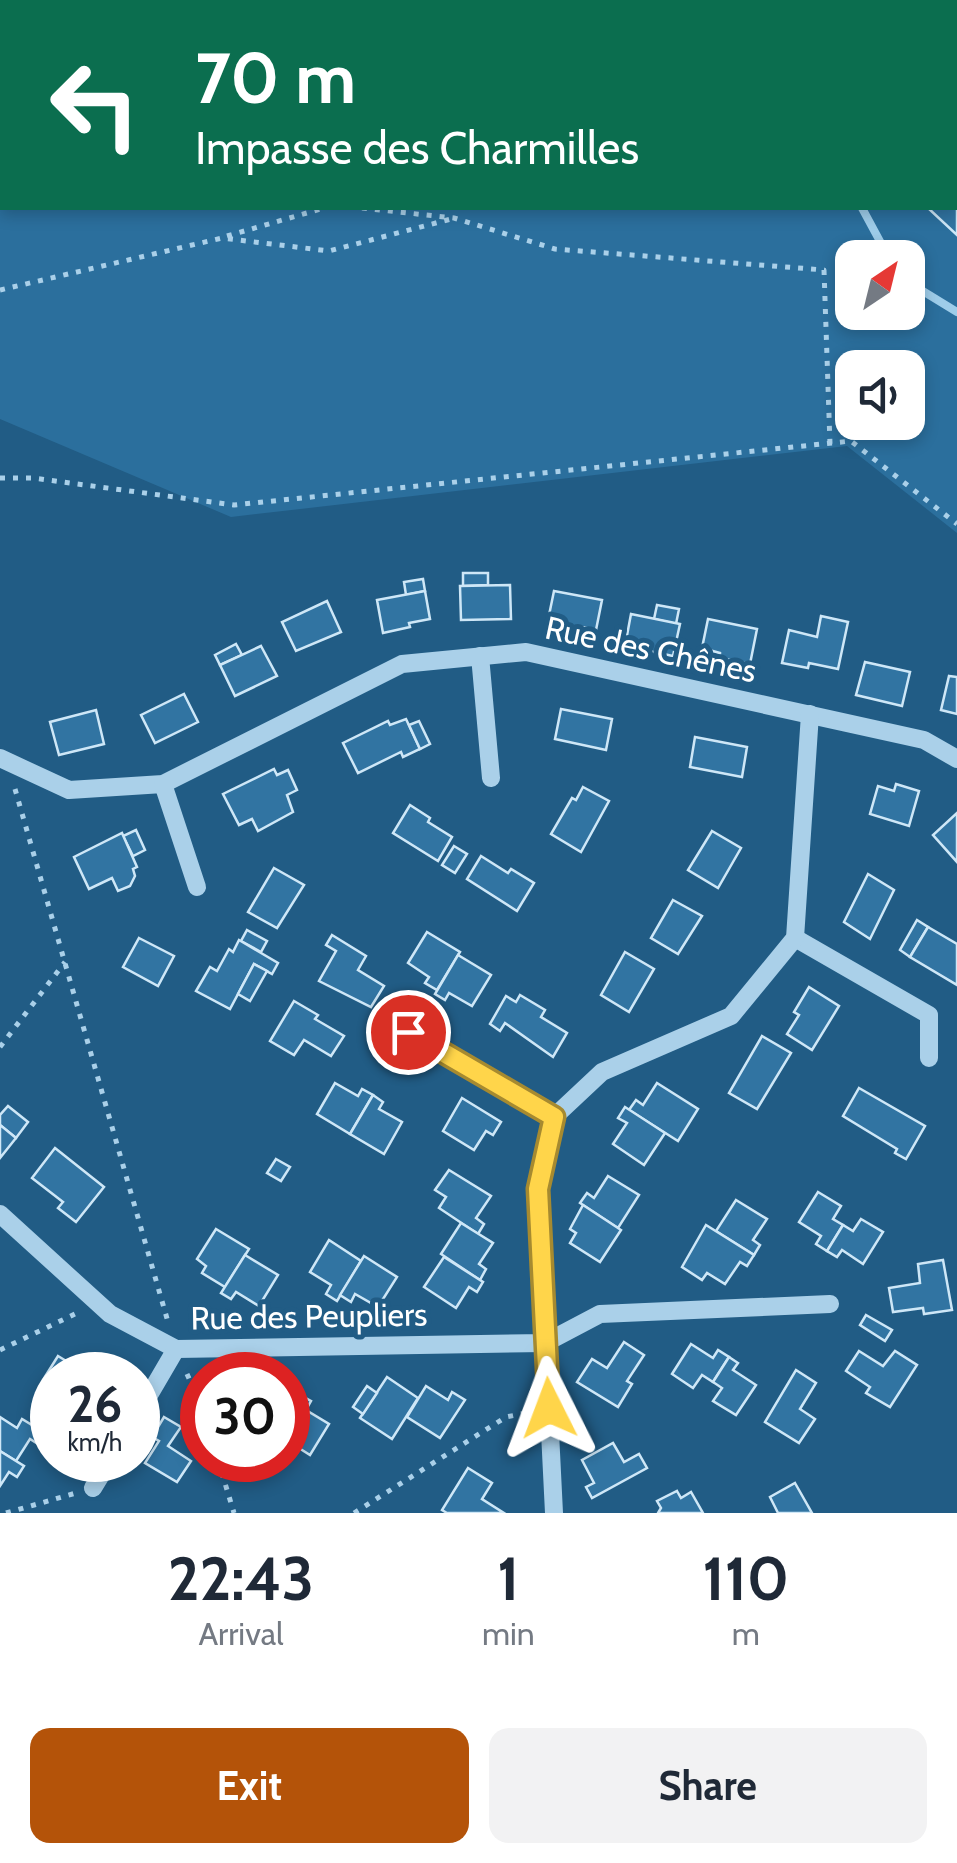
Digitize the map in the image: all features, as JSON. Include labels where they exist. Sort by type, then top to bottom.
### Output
[{"type":"street","name":"Rue des Chênes","points":[[3,759],[69,790],[164,784],[402,664],[526,652],[924,740],[957,758]]},
{"type":"street","points":[[480,656],[491,778]]},
{"type":"street","points":[[554,1513],[538,1189],[554,1117],[602,1072],[731,1016],[795,938],[810,714]]},
{"type":"street","points":[[164,784],[197,887]]},
{"type":"street","points":[[795,938],[930,1015],[929,1058]]},
{"type":"street","points":[[408,1032],[554,1117]]},
{"type":"street","name":"Rue des Peupliers","points":[[0,1214],[110,1314],[176,1348],[546,1343]]},
{"type":"street","points":[[546,1343],[600,1314],[830,1304]]},
{"type":"street","points":[[160,1376],[176,1348]]},
{"type":"street","points":[[94,1488],[97,1482]]},
{"type":"path","points":[[0,290],[222,238],[317,210]]},
{"type":"path","points":[[380,210],[454,218],[555,248],[824,270],[830,444]]},
{"type":"path","points":[[222,238],[329,251],[454,218]]},
{"type":"path","points":[[0,478],[33,478],[234,505],[851,441],[957,524]]},
{"type":"path","points":[[3,759],[180,1357]]},
{"type":"path","points":[[0,1046],[65,962]]},
{"type":"path","points":[[0,1350],[98,1304]]},
{"type":"path","points":[[354,1513],[506,1417],[549,1408]]},
{"type":"path","points":[[225,1482],[234,1513]]},
{"type":"path","points":[[6,1513],[94,1488]]},
{"type":"shaded area","points":[[0,210],[957,210],[957,533],[847,446],[231,517],[0,419]]},
{"type":"building","points":[[930,210],[957,210],[957,235]]},
{"type":"building","points":[[463,573],[488,573],[488,585],[463,586]]},
{"type":"building","points":[[423,579],[425,591],[406,595],[404,582]]},
{"type":"building","points":[[510,585],[511,619],[461,620],[460,586]]},
{"type":"building","points":[[425,591],[430,619],[383,633],[377,600]]},
{"type":"building","points":[[554,591],[602,600],[596,630],[577,626],[576,631],[547,625]]},
{"type":"building","points":[[327,601],[341,632],[296,651],[282,622]]},
{"type":"building","points":[[657,605],[679,609],[676,624],[654,619]]},
{"type":"building","points":[[631,614],[680,624],[673,656],[625,646]]},
{"type":"building","points":[[821,616],[848,622],[838,669],[782,663],[789,630],[817,637]]},
{"type":"building","points":[[708,619],[757,629],[750,664],[720,658],[720,653],[702,648]]},
{"type":"building","points":[[236,644],[242,655],[220,665],[215,655]]},
{"type":"building","points":[[261,646],[277,676],[235,696],[220,665]]},
{"type":"building","points":[[865,662],[910,672],[902,706],[856,695]]},
{"type":"building","points":[[949,676],[957,677],[957,714],[941,710]]},
{"type":"building","points":[[184,694],[198,722],[155,743],[141,715]]},
{"type":"building","points":[[561,709],[612,719],[606,750],[555,739]]},
{"type":"building","points":[[96,710],[104,744],[59,755],[50,722]]},
{"type":"building","points":[[406,719],[420,749],[403,757],[401,752],[358,773],[343,743],[388,721],[390,725]]},
{"type":"building","points":[[419,721],[430,744],[420,749],[409,725]]},
{"type":"building","points":[[695,737],[747,747],[742,777],[690,767]]},
{"type":"building","points":[[274,769],[277,775],[288,770],[297,790],[287,795],[293,812],[258,831],[252,819],[239,825],[223,794]]},
{"type":"building","points":[[896,784],[919,791],[909,826],[870,814],[878,786],[894,791]]},
{"type":"building","points":[[583,787],[609,801],[581,852],[551,834]]},
{"type":"building","points":[[410,805],[452,837],[438,861],[393,833]]},
{"type":"building","points":[[957,813],[957,862],[933,835]]},
{"type":"building","points":[[136,830],[145,850],[133,856],[123,836]]},
{"type":"building","points":[[712,831],[741,848],[718,888],[688,870]]},
{"type":"building","points":[[122,833],[137,867],[133,869],[135,876],[130,886],[118,891],[112,878],[89,889],[74,857]]},
{"type":"building","points":[[454,846],[467,854],[455,873],[442,865]]},
{"type":"building","points":[[481,856],[534,883],[517,911],[467,879]]},
{"type":"building","points":[[274,868],[304,885],[277,928],[248,912]]},
{"type":"building","points":[[868,874],[894,890],[870,939],[844,922]]},
{"type":"building","points":[[673,900],[702,916],[678,954],[651,938]]},
{"type":"building","points":[[917,920],[928,927],[910,957],[900,950]]},
{"type":"building","points":[[928,927],[957,944],[957,985],[910,957]]},
{"type":"building","points":[[247,930],[267,941],[261,952],[241,941]]},
{"type":"building","points":[[427,932],[460,952],[437,990],[425,983],[429,977],[408,963]]},
{"type":"building","points":[[332,935],[366,956],[358,970],[384,986],[371,1007],[319,981],[336,951],[326,945]]},
{"type":"building","points":[[139,938],[174,956],[158,986],[123,967]]},
{"type":"building","points":[[239,940],[278,963],[272,974],[254,964],[230,1009],[196,991],[210,967],[217,971]]},
{"type":"building","points":[[625,952],[654,969],[629,1012],[601,995]]},
{"type":"building","points":[[458,955],[491,975],[472,1006],[449,993],[445,1000],[435,994]]},
{"type":"building","points":[[254,964],[267,971],[250,1001],[238,994]]},
{"type":"building","points":[[809,987],[839,1006],[812,1050],[787,1034]]},
{"type":"building","points":[[520,995],[545,1010],[541,1017],[567,1033],[553,1057],[505,1023],[500,1031],[490,1024],[506,996],[516,1002]]},
{"type":"building","points":[[294,1001],[344,1036],[331,1056],[304,1040],[294,1055],[270,1041]]},
{"type":"building","points":[[762,1036],[791,1053],[757,1109],[729,1093]]},
{"type":"building","points":[[335,1083],[358,1096],[362,1089],[373,1095],[350,1134],[317,1114]]},
{"type":"building","points":[[657,1083],[698,1109],[678,1141],[629,1110],[636,1100],[643,1105]]},
{"type":"building","points":[[859,1088],[925,1126],[906,1159],[895,1153],[897,1149],[843,1116]]},
{"type":"building","points":[[373,1095],[383,1102],[379,1109],[402,1122],[384,1154],[350,1134]]},
{"type":"building","points":[[462,1098],[501,1122],[493,1135],[486,1131],[474,1150],[443,1131]]},
{"type":"building","points":[[8,1106],[28,1122],[16,1138],[0,1125],[0,1115]]},
{"type":"building","points":[[625,1107],[665,1133],[644,1165],[613,1144],[627,1123],[618,1118]]},
{"type":"building","points":[[0,1125],[16,1138],[0,1158]]},
{"type":"building","points":[[55,1148],[104,1187],[76,1222],[58,1208],[63,1202],[32,1178]]},
{"type":"building","points":[[276,1159],[290,1167],[281,1181],[267,1173]]},
{"type":"building","points":[[449,1170],[491,1196],[476,1218],[484,1224],[478,1234],[439,1208],[446,1197],[435,1190]]},
{"type":"building","points":[[608,1176],[639,1195],[618,1228],[580,1203],[587,1193],[594,1198]]},
{"type":"building","points":[[818,1192],[841,1206],[833,1219],[843,1225],[827,1251],[816,1244],[821,1236],[799,1222]]},
{"type":"building","points":[[736,1200],[767,1219],[753,1240],[760,1245],[754,1255],[716,1231]]},
{"type":"building","points":[[583,1205],[621,1230],[600,1262],[570,1243],[576,1233],[570,1229]]},
{"type":"building","points":[[861,1219],[883,1232],[863,1264],[842,1250],[837,1257],[827,1251],[843,1225],[853,1231]]},
{"type":"building","points":[[461,1223],[493,1243],[479,1264],[486,1269],[480,1280],[441,1254]]},
{"type":"building","points":[[706,1225],[754,1255],[747,1266],[740,1262],[725,1284],[707,1273],[702,1280],[682,1267]]},
{"type":"building","points":[[216,1229],[249,1249],[225,1287],[202,1273],[206,1266],[197,1259]]},
{"type":"building","points":[[329,1240],[361,1261],[337,1301],[326,1294],[331,1285],[310,1272]]},
{"type":"building","points":[[245,1255],[278,1275],[259,1306],[236,1292],[231,1299],[221,1293]]},
{"type":"building","points":[[364,1256],[397,1277],[378,1307],[355,1294],[351,1302],[340,1295]]},
{"type":"building","points":[[444,1257],[483,1282],[477,1292],[469,1287],[456,1308],[424,1287]]},
{"type":"building","points":[[943,1260],[952,1310],[924,1314],[923,1308],[893,1312],[889,1288],[920,1283],[918,1264]]},
{"type":"building","points":[[866,1315],[892,1330],[885,1341],[860,1325]]},
{"type":"building","points":[[624,1342],[644,1355],[627,1381],[632,1384],[618,1407],[577,1382],[592,1359],[607,1368]]},
{"type":"building","points":[[691,1344],[713,1358],[718,1350],[729,1357],[713,1382],[702,1375],[693,1388],[672,1374]]},
{"type":"building","points":[[859,1351],[883,1366],[895,1351],[917,1365],[890,1407],[866,1393],[870,1387],[846,1371]]},
{"type":"building","points":[[729,1357],[738,1363],[733,1370],[756,1385],[736,1415],[713,1401],[722,1388],[713,1382]]},
{"type":"building","points":[[796,1370],[816,1383],[800,1409],[815,1419],[799,1443],[765,1422]]},
{"type":"building","points":[[387,1377],[418,1398],[392,1439],[360,1418]]},
{"type":"building","points":[[367,1386],[377,1393],[363,1414],[353,1407]]},
{"type":"building","points":[[426,1386],[448,1400],[452,1392],[465,1400],[440,1438],[407,1417]]},
{"type":"building","points":[[310,1412],[329,1424],[310,1455]]},
{"type":"building","points":[[0,1417],[17,1428],[22,1419],[30,1424],[30,1439],[16,1461],[0,1451]]},
{"type":"building","points":[[164,1417],[180,1426],[168,1446],[180,1454],[177,1482],[160,1472],[160,1424]]},
{"type":"building","points":[[613,1443],[624,1462],[639,1454],[647,1468],[592,1498],[586,1487],[594,1483],[582,1460]]},
{"type":"building","points":[[0,1451],[24,1466],[17,1477],[9,1472],[0,1486]]},
{"type":"building","points":[[468,1468],[492,1483],[482,1499],[504,1513],[442,1510]]},
{"type":"building","points":[[795,1483],[812,1513],[778,1513],[770,1497]]},
{"type":"building","points":[[677,1491],[681,1498],[691,1492],[703,1513],[658,1513],[661,1508],[657,1501]]},
{"type":"waterway","points":[[863,210],[879,240]]},
{"type":"waterway","points":[[925,292],[957,312]]},
{"type":"route","points":[[408,1032],[554,1117],[538,1189],[549,1408]]}]
